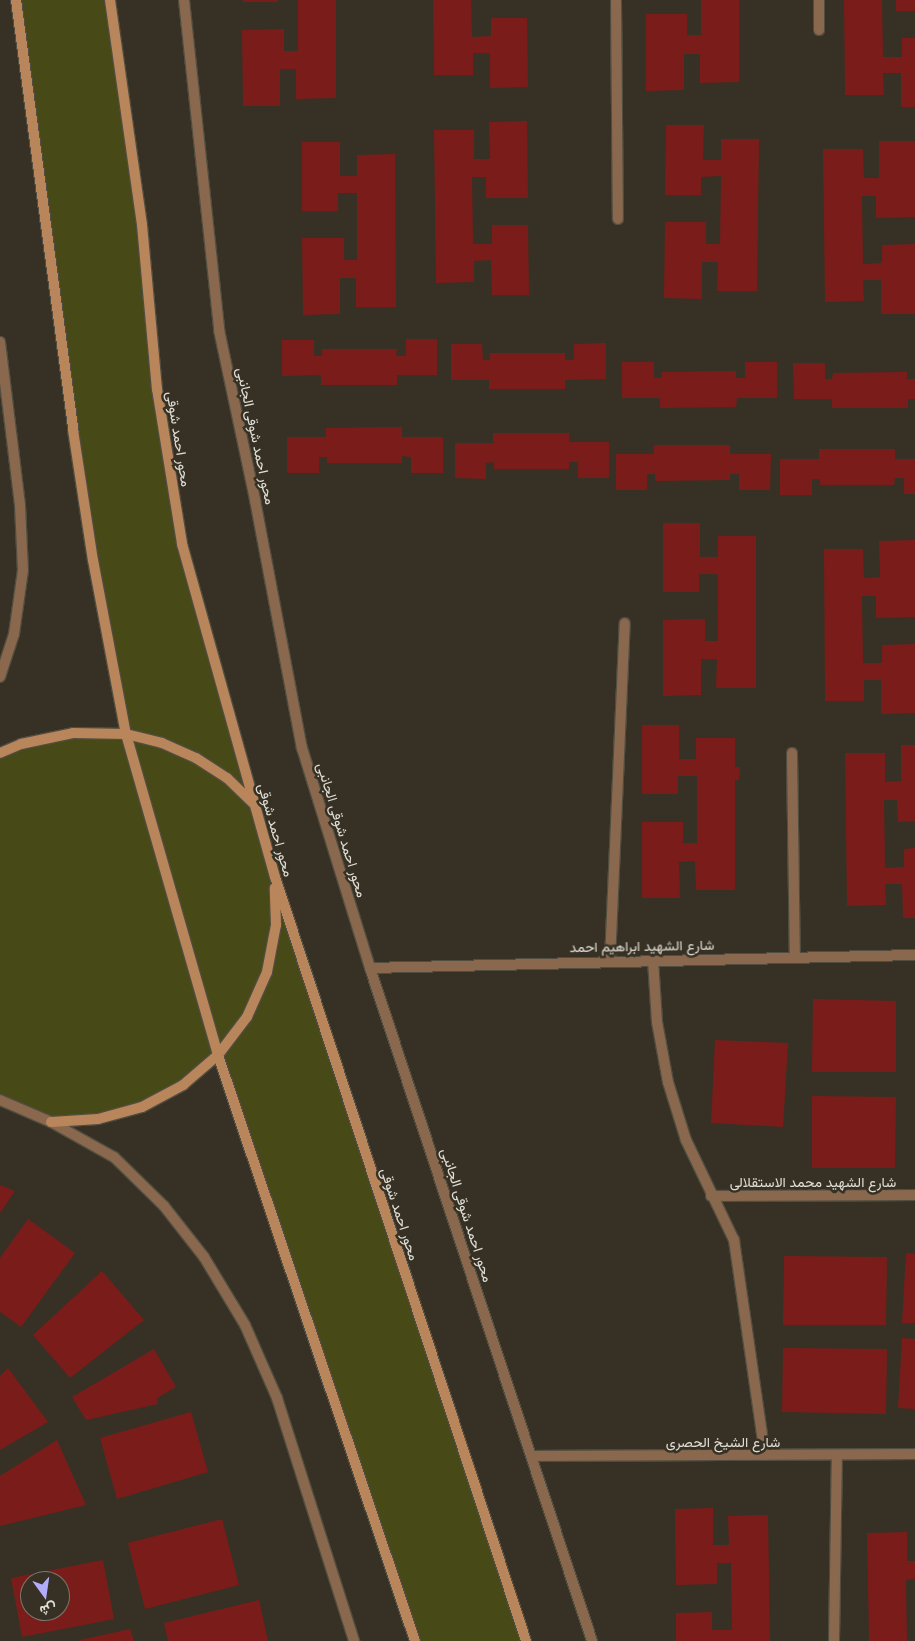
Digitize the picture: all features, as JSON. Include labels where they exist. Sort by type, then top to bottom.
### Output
[{"type":"main road","points":[[16,0],[73,430],[93,560],[126,734],[218,1055],[414,1641]]},
{"type":"main road","name":"محور احمد شوقى","points":[[110,0],[142,225],[157,389],[182,544],[275,877],[526,1641]]},
{"type":"main road","points":[[0,753],[21,744],[72,733],[126,734],[162,743],[196,758],[227,778],[254,804]]},
{"type":"main road","points":[[51,1122],[98,1119],[142,1107],[183,1085],[218,1055],[247,1017],[267,972],[276,925],[275,877]]},
{"type":"street","name":"محور احمد شوقى الجانبى","points":[[184,0],[219,330],[255,500],[302,748],[370,968],[592,1641]]},
{"type":"street","points":[[616,0],[618,220]]},
{"type":"street","points":[[819,0],[820,30]]},
{"type":"street","points":[[0,342],[20,505],[23,570],[14,634],[0,677]]},
{"type":"street","points":[[610,961],[625,623]]},
{"type":"street","points":[[792,753],[795,956]]},
{"type":"street","name":"شارع الشهيد ابراهيم احمد","points":[[370,968],[795,956],[915,955]]},
{"type":"street","points":[[653,960],[657,1022],[668,1082],[686,1140],[711,1196],[734,1240],[765,1455]]},
{"type":"street","points":[[0,1100],[51,1122],[114,1157],[164,1206],[204,1257],[245,1325],[277,1398],[354,1641]]},
{"type":"street","name":"شارع الشهيد محمد الاستقلالى","points":[[711,1196],[915,1195]]},
{"type":"street","name":"شارع الشيخ الحصرى","points":[[532,1456],[915,1454]]},
{"type":"street","points":[[834,1641],[838,1455]]},
{"type":"green space","points":[[16,0],[110,0],[157,389],[182,544],[254,804],[526,1641],[414,1641],[218,1055],[183,1085],[142,1107],[51,1122],[0,1100],[0,753],[73,733],[125,734],[93,560]]},
{"type":"building","points":[[243,0],[278,0],[278,2],[243,2]]},
{"type":"building","points":[[298,0],[336,0],[336,98],[296,99],[296,69],[280,69],[280,106],[243,106],[242,30],[284,29],[284,51],[298,51]]},
{"type":"building","points":[[433,0],[471,0],[472,37],[491,36],[491,18],[527,18],[528,87],[490,88],[490,53],[473,53],[473,75],[434,75]]},
{"type":"building","points":[[701,0],[739,0],[739,82],[700,83],[700,54],[684,54],[684,90],[646,91],[646,14],[687,14],[687,35],[701,35]]},
{"type":"building","points":[[844,0],[882,0],[883,57],[902,57],[902,38],[915,38],[915,107],[901,107],[901,73],[883,73],[884,95],[845,95]]},
{"type":"building","points":[[896,0],[915,0],[915,11],[896,11]]},
{"type":"building","points":[[527,121],[528,198],[486,198],[486,177],[472,177],[473,244],[492,244],[492,225],[528,225],[529,295],[492,295],[491,260],[474,261],[474,282],[436,283],[434,130],[474,130],[474,159],[490,159],[489,122]]},
{"type":"building","points":[[666,125],[704,125],[703,160],[721,160],[721,139],[759,139],[757,291],[717,291],[718,262],[702,262],[702,299],[664,298],[665,222],[706,222],[706,244],[720,244],[721,176],[701,177],[701,195],[665,195]]},
{"type":"building","points":[[879,141],[915,141],[915,217],[876,218],[876,196],[862,196],[863,264],[882,263],[882,245],[915,244],[915,314],[881,314],[881,280],[863,280],[864,301],[825,302],[823,149],[863,149],[864,178],[879,178]]},
{"type":"building","points":[[302,142],[340,142],[340,176],[357,176],[357,155],[395,154],[396,307],[356,307],[356,278],[340,278],[340,314],[303,315],[302,238],[344,238],[344,260],[357,260],[357,193],[338,193],[338,211],[302,211]]},
{"type":"building","points":[[406,339],[437,339],[437,375],[397,375],[397,385],[321,385],[321,375],[282,376],[282,340],[314,340],[314,356],[322,356],[322,349],[397,349],[396,356],[406,356]]},
{"type":"building","points":[[606,343],[606,379],[565,380],[565,389],[489,389],[489,380],[451,380],[451,344],[482,344],[483,360],[490,360],[490,353],[565,353],[565,360],[574,360],[574,344]]},
{"type":"building","points":[[622,362],[654,362],[654,378],[662,378],[662,372],[736,371],[736,378],[745,378],[745,362],[777,362],[777,398],[737,398],[736,407],[660,408],[660,398],[622,398]]},
{"type":"building","points":[[793,363],[825,363],[825,379],[832,379],[833,373],[907,372],[907,379],[915,379],[915,399],[908,399],[908,408],[832,408],[832,399],[794,399]]},
{"type":"building","points":[[402,427],[402,437],[443,437],[443,473],[411,473],[411,457],[402,456],[402,463],[327,463],[327,457],[319,457],[319,473],[287,473],[287,437],[326,437],[326,428]]},
{"type":"building","points":[[493,433],[569,433],[569,442],[609,442],[609,478],[578,478],[578,462],[569,462],[569,469],[494,469],[494,462],[486,463],[486,479],[455,478],[455,443],[493,443]]},
{"type":"building","points":[[654,445],[730,445],[730,454],[771,454],[770,490],[739,490],[739,474],[730,474],[730,480],[655,481],[655,474],[647,474],[647,490],[616,490],[616,454],[654,454]]},
{"type":"building","points":[[819,449],[895,449],[895,459],[915,459],[915,494],[904,494],[904,478],[895,478],[894,485],[820,485],[820,479],[812,479],[812,495],[780,495],[780,459],[819,459]]},
{"type":"building","points":[[663,523],[700,523],[700,557],[718,557],[718,536],[756,536],[756,688],[716,688],[717,659],[701,659],[701,695],[663,696],[663,620],[705,619],[705,641],[718,641],[718,574],[699,574],[699,592],[663,592]]},
{"type":"building","points":[[915,540],[915,617],[876,618],[876,596],[862,596],[863,663],[882,663],[882,645],[915,644],[915,713],[881,714],[881,680],[864,680],[864,701],[825,701],[824,549],[863,549],[864,578],[880,577],[879,541]]},
{"type":"building","points":[[642,725],[679,725],[679,759],[696,759],[696,738],[735,738],[735,767],[740,767],[739,780],[735,780],[735,890],[696,890],[695,861],[679,862],[680,898],[642,898],[642,822],[683,822],[683,843],[697,843],[697,776],[678,776],[678,794],[642,794]]},
{"type":"building","points":[[901,745],[915,745],[915,821],[898,822],[897,800],[884,800],[885,868],[904,867],[904,849],[915,848],[915,918],[903,918],[902,884],[885,884],[886,905],[847,906],[845,753],[885,753],[885,782],[901,781]]},
{"type":"building","points":[[813,999],[896,1001],[896,1072],[812,1072]]},
{"type":"building","points":[[715,1040],[788,1043],[783,1127],[711,1123]]},
{"type":"building","points":[[812,1096],[896,1097],[895,1168],[812,1168]]},
{"type":"building","points":[[0,1185],[15,1191],[0,1213]]},
{"type":"building","points":[[28,1219],[75,1253],[21,1327],[0,1312],[0,1258]]},
{"type":"building","points":[[906,1253],[915,1254],[915,1323],[902,1323]]},
{"type":"building","points":[[784,1256],[887,1257],[886,1325],[783,1325]]},
{"type":"building","points":[[102,1271],[144,1320],[70,1378],[33,1335]]},
{"type":"building","points":[[902,1338],[915,1339],[915,1409],[898,1408]]},
{"type":"building","points":[[783,1348],[887,1349],[886,1414],[782,1412]]},
{"type":"building","points":[[154,1349],[176,1387],[157,1398],[158,1404],[86,1420],[72,1397]]},
{"type":"building","points":[[8,1368],[48,1422],[0,1450],[0,1376]]},
{"type":"building","points":[[191,1412],[208,1472],[117,1499],[100,1438]]},
{"type":"building","points":[[57,1440],[86,1505],[0,1526],[0,1476]]},
{"type":"building","points":[[713,1508],[713,1545],[729,1545],[728,1516],[768,1515],[770,1641],[676,1641],[676,1613],[712,1612],[712,1630],[732,1630],[731,1563],[717,1563],[717,1584],[676,1585],[675,1509]]},
{"type":"building","points":[[222,1519],[239,1585],[145,1609],[128,1543]]},
{"type":"building","points":[[907,1532],[907,1561],[915,1561],[915,1579],[906,1580],[907,1641],[869,1641],[867,1533]]},
{"type":"building","points":[[103,1560],[114,1619],[22,1637],[11,1578],[20,1576],[20,1621],[70,1621],[70,1571],[47,1571]]},
{"type":"building","points":[[259,1600],[268,1641],[168,1641],[164,1623]]},
{"type":"building","points":[[130,1629],[134,1641],[80,1641],[80,1640]]}]
